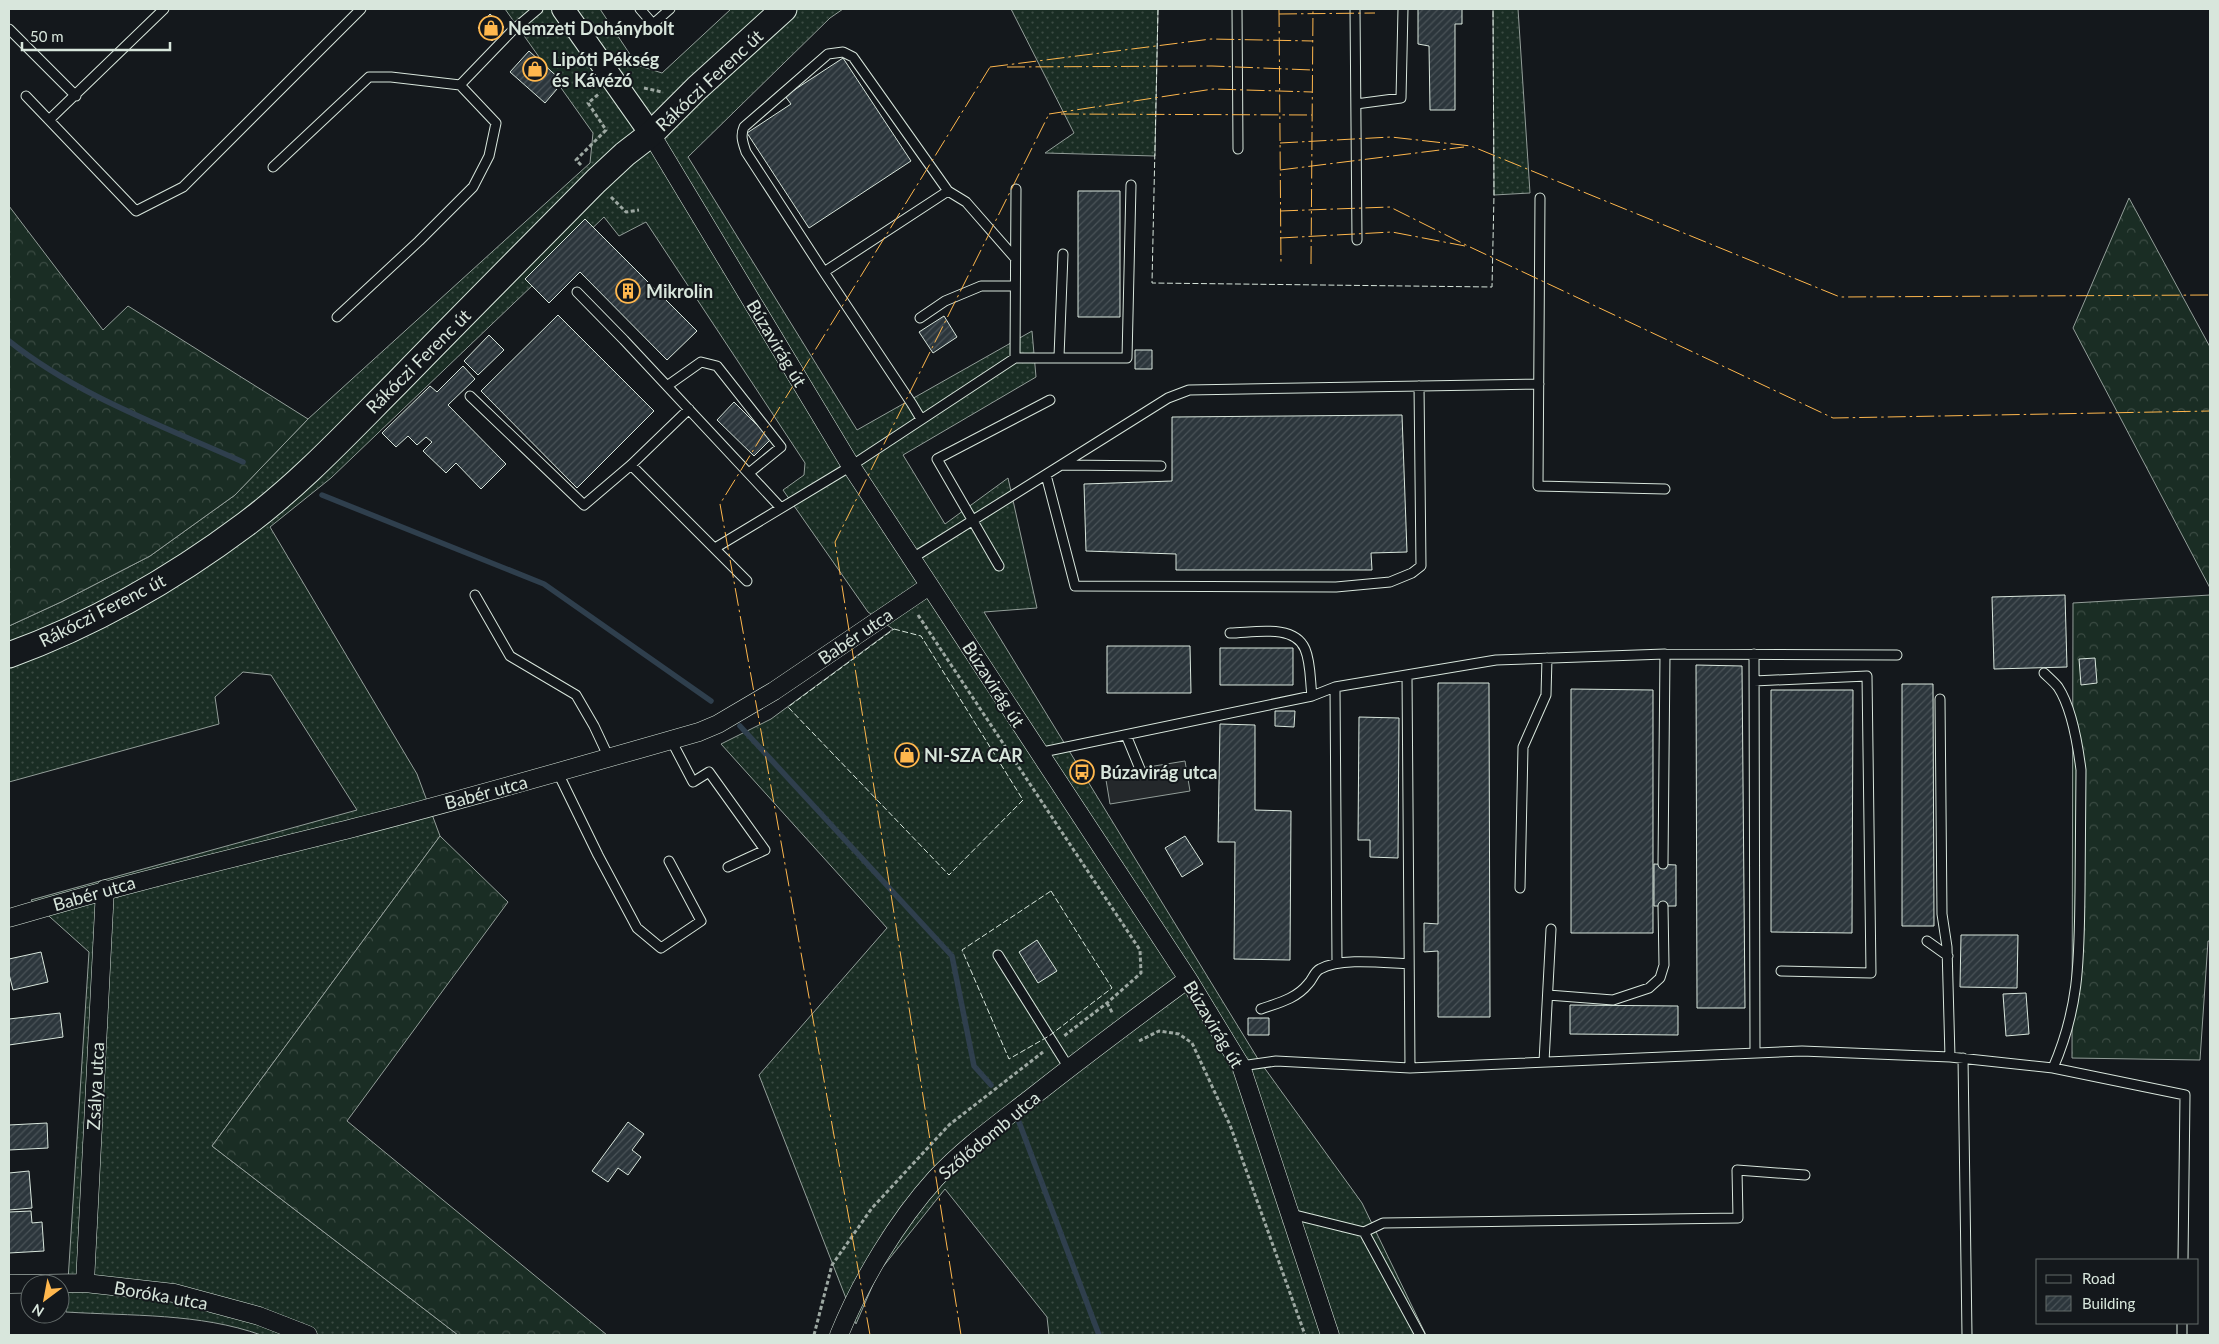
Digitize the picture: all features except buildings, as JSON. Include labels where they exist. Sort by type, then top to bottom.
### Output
[{"type":"main road","name":"Rákóczi Ferenc út","points":[[9,655],[66,631],[164,580],[247,523],[338,443],[596,181],[625,154],[651,134],[697,88],[784,9]]},
{"type":"street","points":[[563,9],[651,134]]},
{"type":"street","name":"Búzavirág út","points":[[651,134],[851,466],[1188,979],[1241,1066],[1330,1335]]},
{"type":"street","name":"Babér utca","points":[[9,918],[106,889],[353,828],[558,773],[671,740],[718,724],[774,691],[929,586]]},
{"type":"street","name":"Zsálya utca","points":[[85,1283],[106,889]]},
{"type":"street","name":"Szőlődomb utca","points":[[839,1335],[868,1274],[901,1224],[936,1178],[976,1141],[1069,1068],[1188,979]]},
{"type":"street","name":"Boróka utca","points":[[9,1284],[85,1283],[174,1293],[258,1316],[308,1335]]},
{"type":"lane","points":[[49,120],[164,9]]},
{"type":"lane","points":[[26,96],[136,212],[183,187],[361,9]]},
{"type":"lane","points":[[460,85],[512,31],[538,9]]},
{"type":"lane","points":[[640,9],[653,24],[670,9]]},
{"type":"lane","points":[[1237,9],[1238,149]]},
{"type":"lane","points":[[1355,9],[1357,240]]},
{"type":"lane","points":[[1356,104],[1401,98],[1403,9]]},
{"type":"lane","points":[[9,29],[76,96]]},
{"type":"lane","points":[[921,420],[746,152],[741,134],[744,127],[828,54],[843,52],[853,57],[948,192],[966,202],[1015,258]]},
{"type":"lane","points":[[274,167],[369,77],[391,77],[460,85],[496,123],[489,156],[473,188],[337,317]]},
{"type":"lane","points":[[715,548],[851,466],[1016,358],[1127,358],[1132,185]]},
{"type":"lane","points":[[1016,189],[1016,358]]},
{"type":"lane","points":[[824,272],[948,192]]},
{"type":"lane","points":[[1540,198],[1538,486],[1665,488]]},
{"type":"lane","points":[[1059,357],[1063,254]]},
{"type":"lane","points":[[920,318],[945,301],[981,286],[1015,286]]},
{"type":"lane","points":[[576,292],[781,508]]},
{"type":"lane","points":[[667,386],[701,362],[717,366],[781,447],[749,473]]},
{"type":"lane","points":[[911,558],[1168,398],[1189,390],[1539,384]]},
{"type":"lane","points":[[1046,475],[1075,586],[1336,587],[1390,582],[1412,573],[1421,566],[1419,386]]},
{"type":"lane","points":[[470,396],[584,505],[689,409]]},
{"type":"lane","points":[[999,566],[936,460],[1050,400]]},
{"type":"lane","points":[[631,464],[747,581]]},
{"type":"lane","points":[[1062,465],[1161,466]]},
{"type":"lane","points":[[475,595],[510,656],[576,694],[609,758]]},
{"type":"lane","points":[[1230,633],[1284,632],[1297,638],[1304,647],[1308,658],[1312,696]]},
{"type":"lane","points":[[1038,753],[1312,696],[1335,687],[1496,660],[1665,654],[1897,655]]},
{"type":"lane","points":[[1663,864],[1665,654]]},
{"type":"lane","points":[[1754,654],[1754,1053]]},
{"type":"lane","points":[[1520,888],[1523,747],[1546,695],[1547,658]]},
{"type":"lane","points":[[2044,673],[2058,688],[2065,701],[2077,744],[2081,770],[2079,956],[2076,997],[2064,1043],[2053,1068]]},
{"type":"lane","points":[[1407,675],[1410,1068]]},
{"type":"lane","points":[[1754,680],[1868,676],[1871,973],[1781,971]]},
{"type":"lane","points":[[1335,687],[1338,963]]},
{"type":"lane","points":[[1940,699],[1942,914],[1948,956],[1950,1057]]},
{"type":"lane","points":[[1126,735],[1140,770]]},
{"type":"lane","points":[[671,740],[692,782],[709,772],[765,850],[728,867]]},
{"type":"lane","points":[[558,773],[598,855],[638,928],[661,948],[701,921],[669,861]]},
{"type":"lane","points":[[1548,995],[1614,1000],[1649,988],[1660,978],[1664,965],[1664,906]]},
{"type":"lane","points":[[1544,1062],[1551,929]]},
{"type":"lane","points":[[1927,941],[1948,956]]},
{"type":"lane","points":[[998,955],[1069,1068]]},
{"type":"lane","points":[[1261,1009],[1291,999],[1308,984],[1316,972],[1338,963],[1409,964]]},
{"type":"lane","points":[[1241,1066],[1276,1061],[1410,1068],[1802,1051],[1950,1057],[2053,1068],[2185,1095],[2183,1259]]},
{"type":"lane","points":[[1963,1058],[1967,1335]]},
{"type":"lane","points":[[1291,1214],[1364,1232],[1384,1223],[1738,1218],[1737,1170],[1805,1175]]},
{"type":"lane","points":[[1364,1232],[1420,1335]]},
{"type":"path","points":[[814,1335],[832,1265],[872,1208],[949,1124],[1107,1003],[1141,973],[1140,950],[908,600]]},
{"type":"path","points":[[1134,1043],[1159,1031],[1179,1034],[1192,1043],[1230,1125],[1305,1335]]},
{"type":"green space","points":[[505,9],[600,9],[637,65],[662,73],[731,9],[843,9],[830,18],[688,157],[857,430],[1032,331],[1036,377],[903,455],[945,524],[1008,478],[1037,608],[984,612],[1258,1059],[1362,1203],[1426,1335],[1049,1335],[1047,1317],[945,1189],[878,1273],[856,1324],[759,1075],[887,928],[721,744],[771,719],[893,629],[868,612],[783,490],[804,475],[805,463],[646,222],[619,236],[604,217],[331,478],[270,527],[417,774],[440,836],[212,1146],[458,1335],[261,1335],[238,1328],[189,1319],[70,1312],[70,1274],[68,1274],[89,952],[31,900],[357,810],[271,675],[243,672],[215,697],[219,724],[9,782],[9,626],[61,602],[150,556],[235,495],[308,419],[590,163],[593,133]]},
{"type":"green space","points":[[1011,9],[1158,9],[1155,156],[1045,153],[1074,133]]},
{"type":"green space","points":[[1493,9],[1518,9],[1530,193],[1494,195]]},
{"type":"green space","points":[[2129,198],[2210,347],[2210,588],[2073,328]]},
{"type":"green space","points":[[9,206],[103,330],[128,306],[308,419],[235,495],[150,556],[61,602],[9,626]]},
{"type":"green space","points":[[2210,595],[2210,941],[2208,941],[2200,1060],[2072,1058],[2073,603]]},
{"type":"green space","points":[[440,836],[508,902],[347,1121],[607,1335],[458,1335],[212,1146]]},
{"type":"shaded area","points":[[1185,761],[1190,791],[1110,804],[1105,774]]},
{"type":"waterway","points":[[9,341],[36,361],[92,394],[243,462]]},
{"type":"waterway","points":[[322,495],[544,584],[711,701]]},
{"type":"waterway","points":[[740,726],[952,956],[974,1066],[991,1085]]},
{"type":"waterway","points":[[1019,1122],[1099,1335]]},
{"type":"fence","points":[[1158,9],[1152,283],[1492,287],[1494,195],[1493,9]]},
{"type":"fence","points":[[894,629],[921,636],[1023,800],[949,875],[788,707],[894,629]]},
{"type":"fence","points":[[1051,891],[1112,988],[1049,1036],[1009,1059],[962,950],[1051,891]]},
{"type":"power","points":[[1279,9],[1281,265]]},
{"type":"power","points":[[1311,264],[1313,9]]},
{"type":"power","points":[[1279,14],[1375,13]]},
{"type":"power","points":[[990,67],[1211,39],[1313,41]]},
{"type":"power","points":[[1007,67],[1212,66],[1312,70]]},
{"type":"power","points":[[870,1335],[720,504],[990,67]]},
{"type":"power","points":[[1049,114],[1213,89],[1312,92]]},
{"type":"power","points":[[961,1335],[835,542],[1049,114]]},
{"type":"power","points":[[1061,114],[1312,115]]},
{"type":"power","points":[[1280,143],[1391,137],[1471,146],[1840,297],[2210,295]]},
{"type":"power","points":[[1280,170],[1464,147]]},
{"type":"power","points":[[1280,211],[1390,207],[1470,247],[1833,418],[2210,411]]},
{"type":"power","points":[[1280,238],[1392,232],[1465,246]]},
{"type":"place","name":"Nemzeti Dohánybolt","points":[[491,28]]},
{"type":"place","name":"Lipóti Pékség és Kávézó","points":[[535,69]]},
{"type":"place","name":"Mikrolin","points":[[628,291]]},
{"type":"place","name":"NI-SZA CAR","points":[[907,755]]},
{"type":"place","name":"Búzavirág utca","points":[[1082,772]]}]
